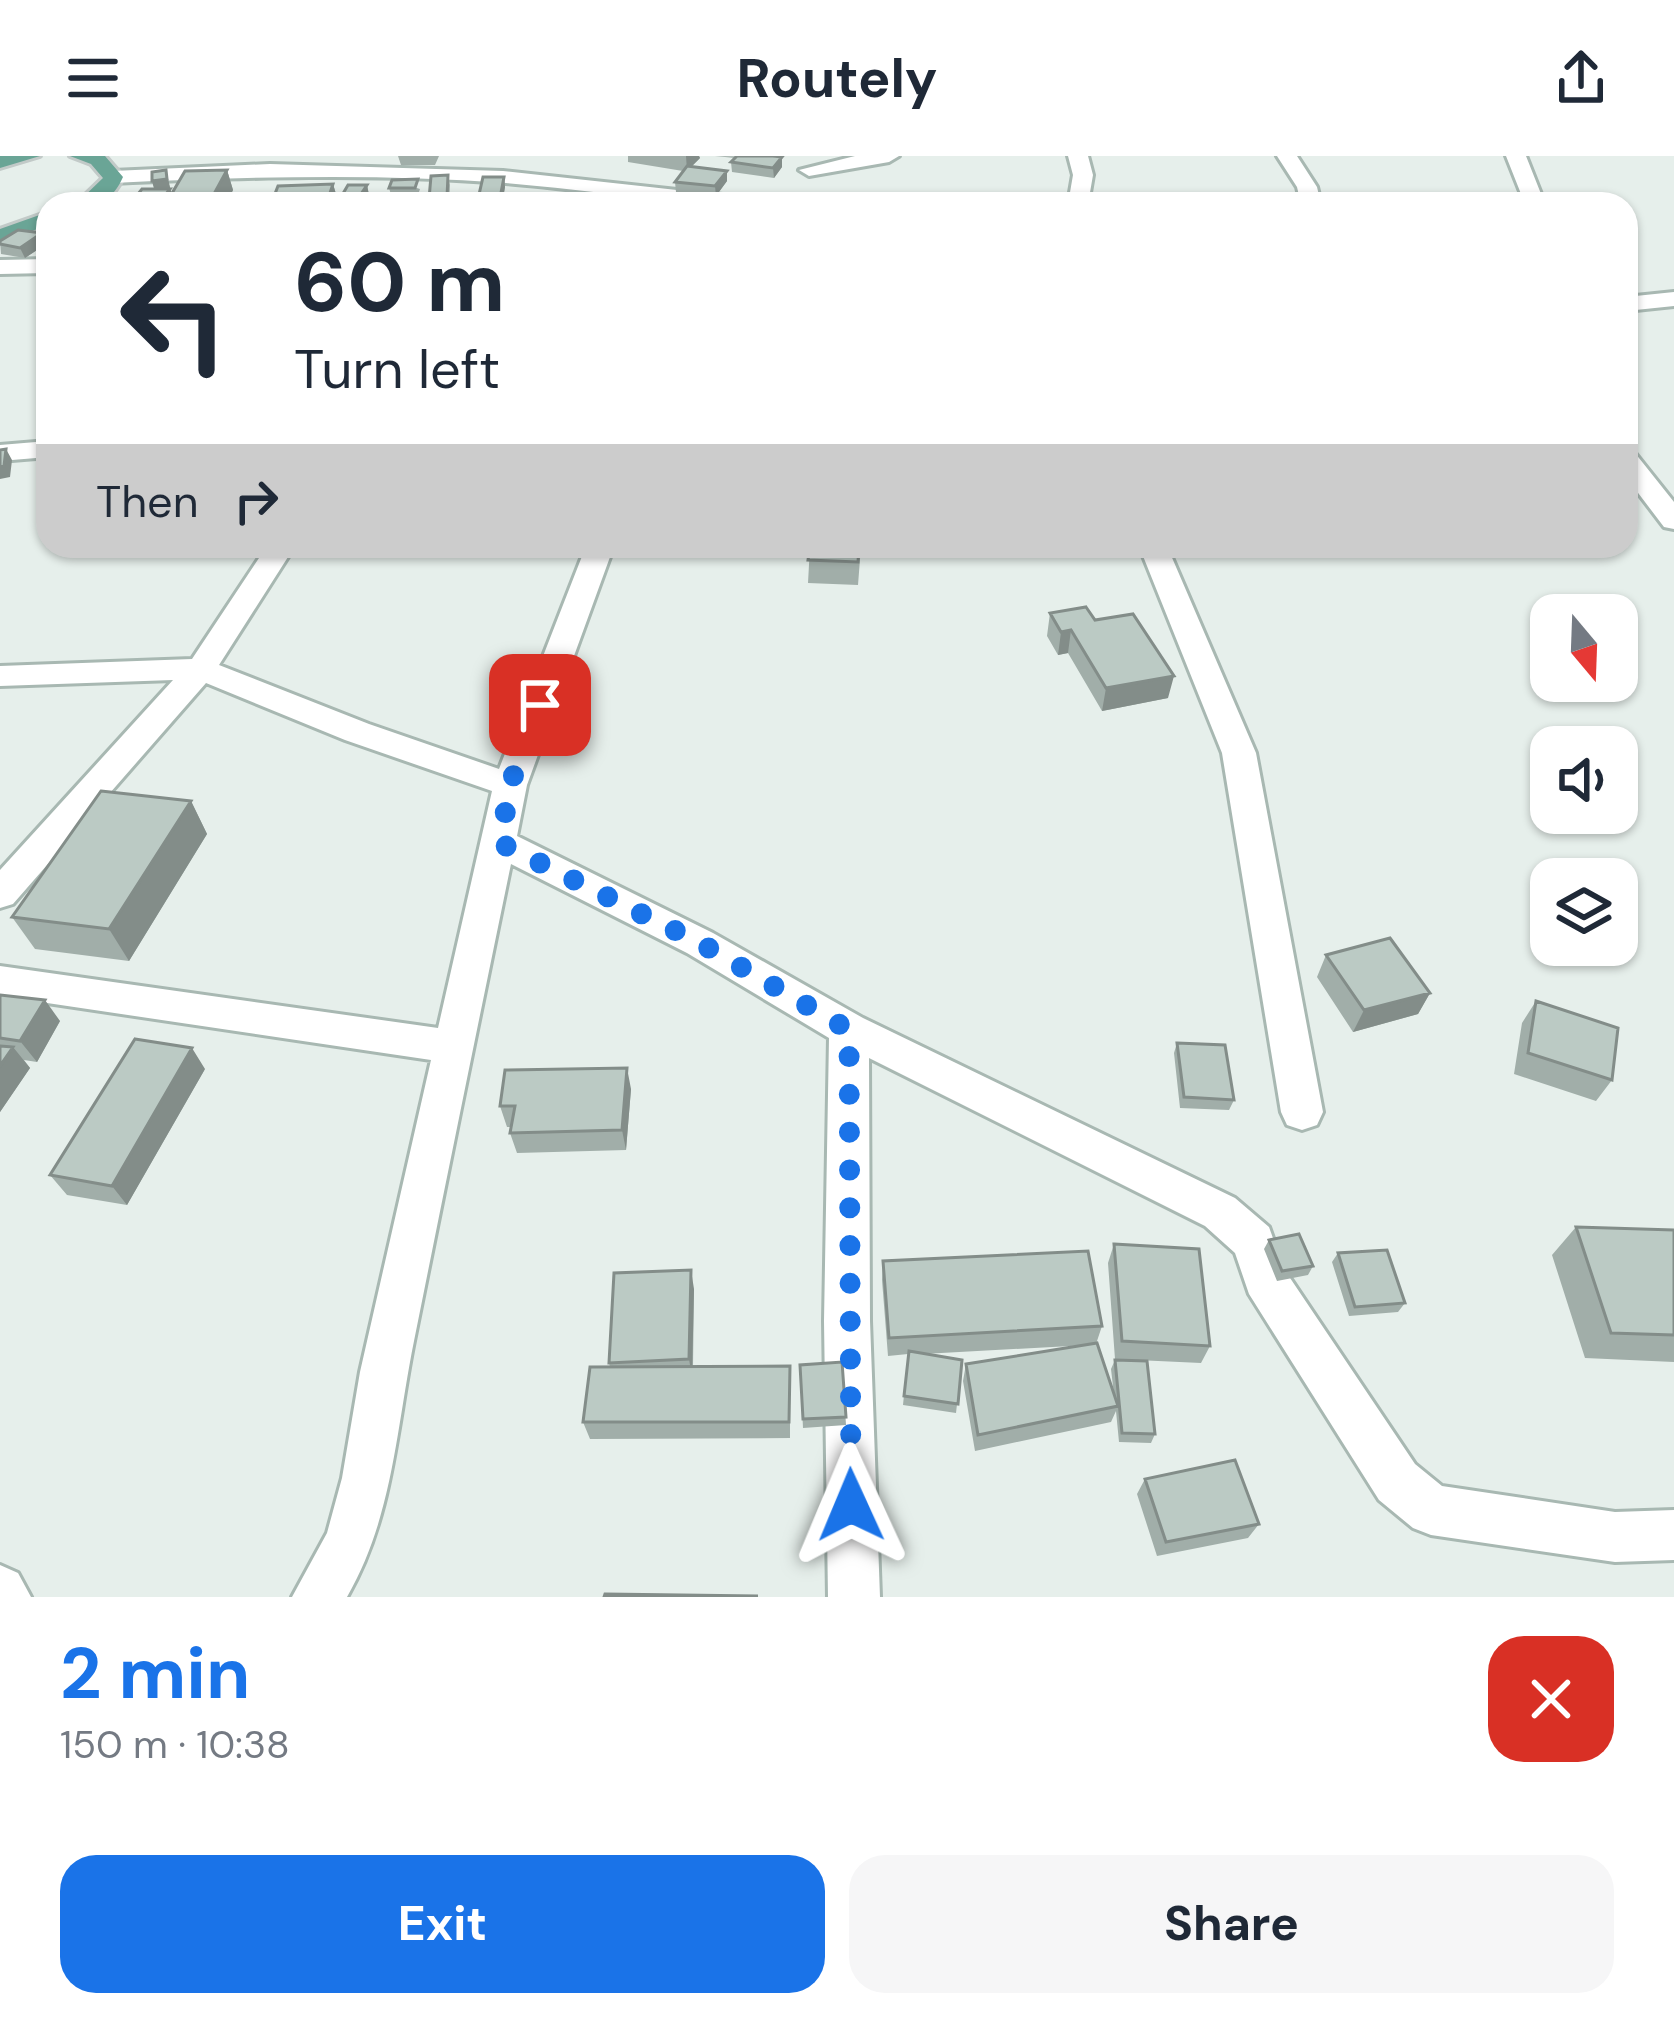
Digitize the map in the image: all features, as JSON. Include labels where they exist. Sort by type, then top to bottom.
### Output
[{"type":"main road","points":[[2,160],[30,156]]},
{"type":"main road","points":[[80,156],[98,160],[113,177],[102,192]]},
{"type":"main road","points":[[0,224],[36,220]]},
{"type":"main road","points":[[0,237],[36,223]]},
{"type":"street","points":[[270,170],[292,156]]},
{"type":"street","points":[[503,177],[514,156]]},
{"type":"street","points":[[810,171],[889,156]]},
{"type":"street","points":[[1078,156],[1083,175],[1080,192]]},
{"type":"street","points":[[1287,156],[1308,192]]},
{"type":"street","points":[[1516,156],[1530,192]]},
{"type":"street","points":[[113,177],[270,170],[503,177],[640,192]]},
{"type":"street","points":[[0,267],[36,266]]},
{"type":"street","points":[[1638,303],[1674,299]]},
{"type":"street","points":[[0,453],[36,449]]},
{"type":"street","points":[[1638,471],[1674,482]]},
{"type":"street","points":[[1638,478],[1674,521]]},
{"type":"street","points":[[0,895],[201,669],[273,558]]},
{"type":"street","points":[[318,1597],[349,1544],[368,1478],[384,1372],[510,785],[596,558]]},
{"type":"street","points":[[1158,558],[1239,753],[1303,1112]]},
{"type":"street","points":[[0,676],[201,669],[357,732],[510,785]]},
{"type":"street","points":[[500,843],[700,943],[849,1030],[1220,1212],[1253,1241],[1265,1279],[1397,1482],[1431,1510],[1615,1537],[1674,1534]]},
{"type":"street","points":[[0,980],[456,1047]]},
{"type":"street","points":[[849,1030],[847,1321],[854,1597]]},
{"type":"building","points":[[737,156],[782,157],[773,168],[731,162]]},
{"type":"building","points":[[687,166],[727,171],[715,186],[675,182]]},
{"type":"building","points":[[166,170],[167,179],[152,181],[152,172]]},
{"type":"building","points":[[227,170],[215,192],[173,192],[185,171]]},
{"type":"building","points":[[448,175],[447,192],[430,192],[431,176]]},
{"type":"building","points":[[483,177],[504,177],[501,192],[480,192]]},
{"type":"building","points":[[418,179],[415,188],[389,188],[392,180]]},
{"type":"building","points":[[333,184],[330,192],[276,192],[278,186]]},
{"type":"building","points":[[348,185],[367,185],[362,192],[344,192]]},
{"type":"building","points":[[18,230],[36,232],[20,248],[0,241]]},
{"type":"building","points":[[808,558],[858,558],[858,562]]},
{"type":"building","points":[[1086,607],[1095,620],[1133,614],[1174,676],[1106,688],[1071,630],[1061,632],[1050,613]]},
{"type":"building","points":[[101,791],[191,801],[109,929],[12,917]]},
{"type":"building","points":[[1390,938],[1430,993],[1364,1010],[1326,955]]},
{"type":"building","points":[[0,995],[45,1000],[20,1041],[0,1038]]},
{"type":"building","points":[[1536,1001],[1618,1028],[1612,1080],[1528,1053]]},
{"type":"building","points":[[135,1039],[192,1048],[112,1186],[50,1175]]},
{"type":"building","points":[[1177,1043],[1225,1045],[1234,1100],[1184,1097]]},
{"type":"building","points":[[0,1046],[13,1047],[0,1066]]},
{"type":"building","points":[[627,1068],[622,1130],[510,1133],[515,1106],[500,1106],[505,1070]]},
{"type":"building","points":[[1576,1227],[1674,1230],[1674,1335],[1611,1333]]},
{"type":"building","points":[[1299,1234],[1313,1266],[1282,1271],[1269,1240]]},
{"type":"building","points":[[1114,1244],[1199,1249],[1210,1346],[1122,1341]]},
{"type":"building","points":[[1387,1250],[1405,1303],[1355,1307],[1338,1253]]},
{"type":"building","points":[[1088,1251],[1102,1326],[889,1338],[883,1261]]},
{"type":"building","points":[[691,1270],[689,1359],[609,1363],[614,1273]]},
{"type":"building","points":[[1097,1343],[1118,1406],[978,1435],[966,1364]]},
{"type":"building","points":[[909,1351],[962,1360],[958,1404],[904,1396]]},
{"type":"building","points":[[1115,1360],[1147,1361],[1155,1434],[1122,1433]]},
{"type":"building","points":[[842,1362],[846,1417],[803,1419],[800,1365]]},
{"type":"building","points":[[790,1366],[789,1422],[583,1422],[590,1367]]},
{"type":"building","points":[[1235,1460],[1259,1524],[1166,1542],[1145,1479]]},
{"type":"building","points":[[605,1594],[758,1596],[604,1597]]},
{"type":"route","points":[[540,705],[510,785],[500,843],[700,943],[849,1030],[851,1505]]}]
